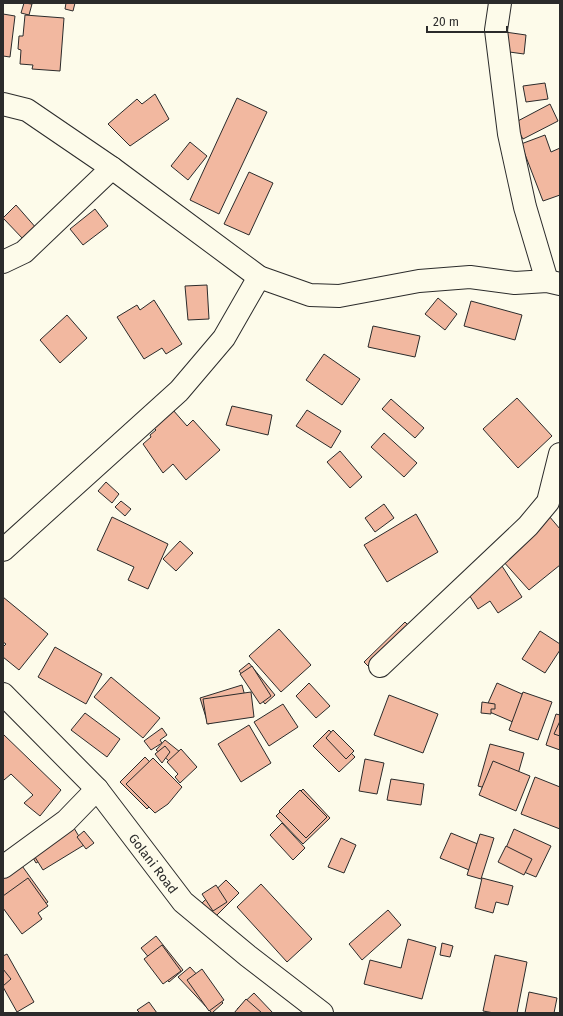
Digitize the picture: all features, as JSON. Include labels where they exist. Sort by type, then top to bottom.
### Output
[{"type":"street","points":[[3,104],[27,110],[112,168],[259,277],[310,295],[339,296],[419,281],[470,277],[515,283],[554,283],[525,207],[510,134],[496,30],[500,3]]},
{"type":"street","points":[[3,262],[24,252],[112,168]]},
{"type":"street","points":[[3,550],[179,391],[224,338],[259,277]]},
{"type":"street","points":[[380,666],[528,526],[548,502],[560,454]]},
{"type":"street","name":"Golani Road","points":[[3,694],[96,789],[183,902],[248,956],[322,1013]]},
{"type":"street","points":[[3,867],[66,821],[96,789]]},
{"type":"building","points":[[24,3],[32,4],[29,15],[21,13]]},
{"type":"building","points":[[66,3],[75,3],[73,11],[65,9]]},
{"type":"building","points":[[3,14],[15,16],[10,57],[3,56]]},
{"type":"building","points":[[25,15],[64,18],[60,71],[32,69],[33,65],[20,64],[21,50],[18,49],[19,36],[23,36]]},
{"type":"building","points":[[505,32],[526,35],[524,54],[502,51]]},
{"type":"building","points":[[545,83],[548,99],[526,102],[523,86]]},
{"type":"building","points":[[155,94],[169,119],[130,146],[108,124],[137,99],[142,104]]},
{"type":"building","points":[[237,98],[267,112],[219,214],[190,200]]},
{"type":"building","points":[[550,104],[558,121],[523,139],[514,123]]},
{"type":"building","points":[[545,135],[551,152],[560,148],[560,195],[543,201],[521,144]]},
{"type":"building","points":[[190,142],[207,156],[188,180],[171,166]]},
{"type":"building","points":[[249,172],[273,183],[249,235],[224,224]]},
{"type":"building","points":[[16,205],[37,229],[24,240],[3,218]]},
{"type":"building","points":[[95,209],[108,226],[83,245],[70,229]]},
{"type":"building","points":[[207,285],[209,319],[188,320],[185,286]]},
{"type":"building","points":[[438,298],[457,314],[445,330],[425,314]]},
{"type":"building","points":[[154,300],[182,344],[166,354],[162,348],[144,359],[117,317],[137,305],[140,310]]},
{"type":"building","points":[[471,301],[522,315],[515,340],[464,326]]},
{"type":"building","points":[[67,315],[87,338],[60,363],[40,340]]},
{"type":"building","points":[[373,326],[420,336],[415,357],[368,347]]},
{"type":"building","points":[[324,354],[360,379],[342,405],[306,380]]},
{"type":"building","points":[[517,398],[552,436],[518,468],[483,429]]},
{"type":"building","points":[[391,399],[424,428],[415,438],[382,409]]},
{"type":"building","points":[[232,406],[272,415],[268,435],[226,425]]},
{"type":"building","points":[[173,410],[187,426],[193,420],[220,450],[186,480],[173,464],[163,473],[143,444],[156,430],[153,427]]},
{"type":"building","points":[[307,410],[341,431],[331,448],[296,426]]},
{"type":"building","points":[[384,433],[417,463],[404,477],[371,447]]},
{"type":"building","points":[[340,451],[362,477],[350,488],[327,462]]},
{"type":"building","points":[[106,482],[119,494],[112,503],[98,491]]},
{"type":"building","points":[[121,501],[131,509],[125,516],[115,507]]},
{"type":"building","points":[[384,504],[394,518],[375,532],[365,518]]},
{"type":"building","points":[[416,514],[438,552],[387,582],[364,545]]},
{"type":"building","points":[[549,516],[560,529],[560,565],[529,590],[502,560]]},
{"type":"building","points":[[112,517],[168,544],[148,589],[128,580],[134,567],[97,550]]},
{"type":"building","points":[[180,541],[193,553],[176,571],[163,559]]},
{"type":"building","points":[[502,566],[522,597],[498,613],[490,601],[478,609],[466,590]]},
{"type":"building","points":[[3,597],[48,634],[19,670],[3,657],[3,647],[6,644],[3,642]]},
{"type":"building","points":[[405,622],[420,637],[379,677],[364,662]]},
{"type":"building","points":[[279,629],[311,665],[281,692],[249,656]]},
{"type":"building","points":[[540,631],[560,644],[560,650],[545,673],[522,659]]},
{"type":"building","points":[[55,647],[102,674],[86,704],[38,677]]},
{"type":"building","points":[[249,663],[275,695],[265,704],[239,671]]},
{"type":"building","points":[[252,666],[271,696],[260,704],[240,674]]},
{"type":"building","points":[[111,677],[160,718],[143,738],[94,697]]},
{"type":"building","points":[[309,683],[330,706],[316,718],[296,696]]},
{"type":"building","points":[[497,683],[547,705],[536,732],[485,710]]},
{"type":"building","points":[[242,685],[249,711],[208,724],[200,698]]},
{"type":"building","points":[[251,692],[254,717],[207,724],[203,699]]},
{"type":"building","points":[[523,692],[552,702],[538,740],[509,730]]},
{"type":"building","points":[[389,695],[438,714],[423,753],[374,735]]},
{"type":"building","points":[[482,702],[495,704],[495,709],[491,709],[491,714],[481,713]]},
{"type":"building","points":[[283,704],[298,727],[269,746],[254,722]]},
{"type":"building","points":[[85,713],[120,739],[107,757],[71,730]]},
{"type":"building","points":[[556,714],[560,715],[560,750],[546,745]]},
{"type":"building","points":[[560,721],[560,736],[554,734]]},
{"type":"building","points":[[249,725],[271,763],[241,782],[218,744]]},
{"type":"building","points":[[162,728],[167,735],[160,740],[162,743],[151,750],[144,741]]},
{"type":"building","points":[[329,730],[355,757],[339,772],[313,746]]},
{"type":"building","points":[[333,730],[354,751],[346,759],[326,738]]},
{"type":"building","points":[[3,734],[61,790],[40,816],[24,803],[33,795],[11,774],[4,780],[3,778]]},
{"type":"building","points":[[165,740],[190,760],[181,771],[156,750]]},
{"type":"building","points":[[490,744],[524,753],[512,795],[478,786]]},
{"type":"building","points":[[165,746],[170,752],[162,763],[155,754]]},
{"type":"building","points":[[181,749],[197,767],[180,783],[175,777],[178,774],[167,762]]},
{"type":"building","points":[[145,757],[171,784],[147,809],[120,782]]},
{"type":"building","points":[[153,758],[182,787],[168,804],[155,813],[126,784]]},
{"type":"building","points":[[365,759],[384,763],[377,794],[359,791]]},
{"type":"building","points":[[493,761],[530,776],[516,811],[479,795]]},
{"type":"building","points":[[535,777],[560,787],[560,829],[521,814]]},
{"type":"building","points":[[391,779],[424,784],[421,805],[387,800]]},
{"type":"building","points":[[303,789],[330,818],[303,844],[276,816]]},
{"type":"building","points":[[300,790],[327,817],[306,838],[279,811]]},
{"type":"building","points":[[282,823],[305,848],[293,860],[270,835]]},
{"type":"building","points":[[64,828],[72,842],[36,863],[28,849]]},
{"type":"building","points":[[74,828],[84,845],[43,870],[33,854]]},
{"type":"building","points":[[514,829],[551,846],[536,877],[500,862]]},
{"type":"building","points":[[84,831],[94,843],[86,849],[77,837]]},
{"type":"building","points":[[451,833],[490,849],[479,874],[440,858]]},
{"type":"building","points":[[480,834],[494,838],[481,879],[467,875]]},
{"type":"building","points":[[341,838],[356,845],[344,873],[328,867]]},
{"type":"building","points":[[506,846],[532,859],[524,875],[498,862]]},
{"type":"building","points":[[20,863],[48,902],[16,925],[3,907],[3,876]]},
{"type":"building","points":[[28,878],[48,906],[38,913],[42,919],[22,934],[3,908],[3,896]]},
{"type":"building","points":[[482,878],[513,886],[508,905],[496,902],[493,913],[475,908]]},
{"type":"building","points":[[226,880],[239,893],[215,917],[202,903]]},
{"type":"building","points":[[261,884],[312,939],[287,962],[237,907]]},
{"type":"building","points":[[216,885],[227,902],[213,911],[202,894]]},
{"type":"building","points":[[388,910],[401,925],[362,960],[349,944]]},
{"type":"building","points":[[156,936],[183,970],[169,982],[141,948]]},
{"type":"building","points":[[408,939],[436,947],[422,999],[364,984],[370,960],[401,968]]},
{"type":"building","points":[[442,943],[453,946],[450,957],[440,955]]},
{"type":"building","points":[[162,945],[181,971],[163,984],[144,959]]},
{"type":"building","points":[[7,954],[34,1002],[17,1012],[3,987],[3,956]]},
{"type":"building","points":[[495,955],[527,962],[517,1013],[494,1013],[483,1011]]},
{"type":"building","points":[[190,967],[223,1003],[212,1013],[178,977]]},
{"type":"building","points":[[3,969],[11,979],[3,986]]},
{"type":"building","points":[[202,969],[224,1000],[209,1011],[187,980]]},
{"type":"building","points":[[529,992],[557,998],[554,1013],[525,1013]]},
{"type":"building","points":[[254,993],[273,1013],[241,1013],[237,1009]]},
{"type":"building","points":[[246,999],[262,1013],[234,1013]]},
{"type":"building","points":[[149,1002],[157,1013],[140,1013],[137,1010]]}]
